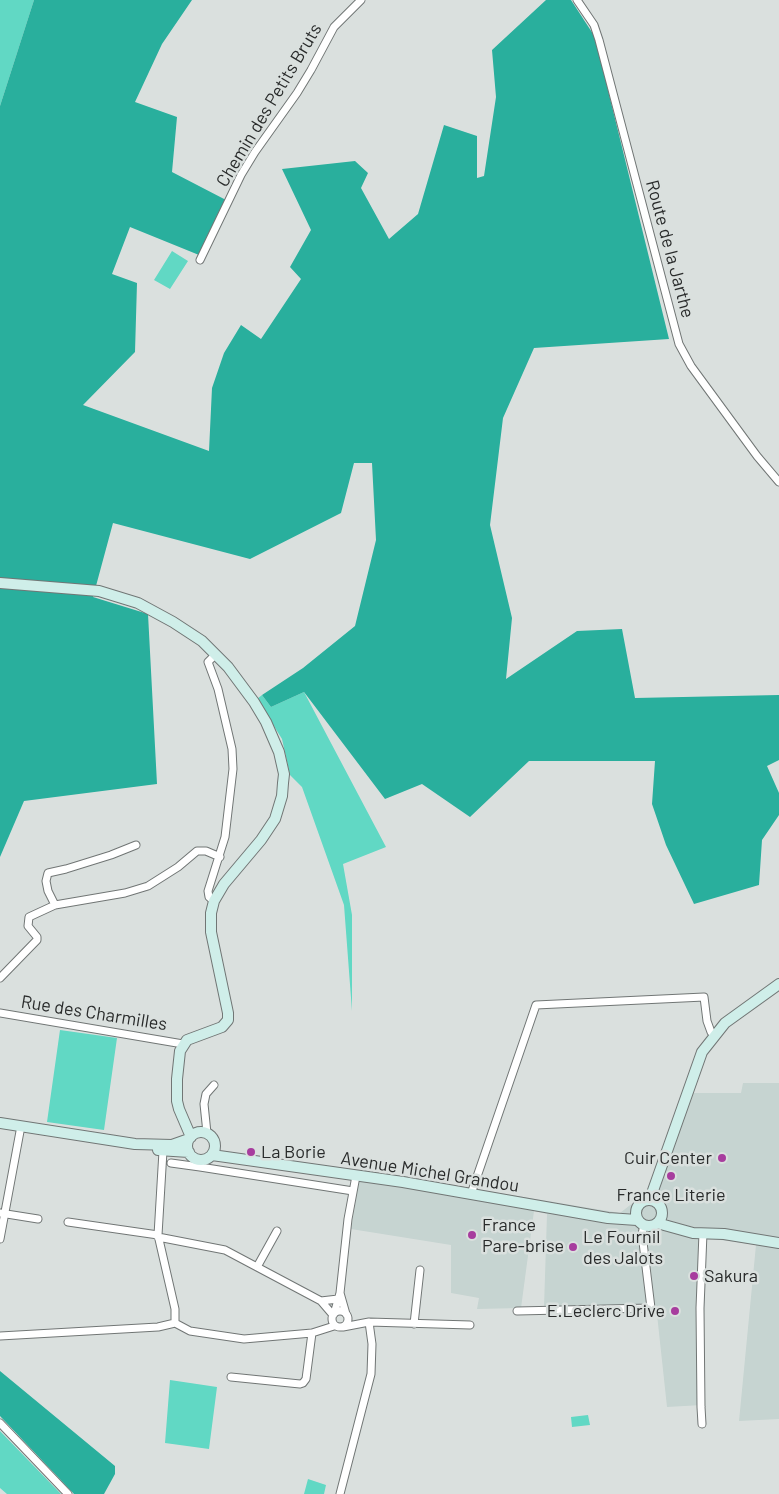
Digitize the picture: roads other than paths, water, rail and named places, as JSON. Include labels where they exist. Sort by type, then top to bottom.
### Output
[{"type":"street","name":"Chemin des Petits Bruts","points":[[200,260],[241,176],[255,152],[301,86],[334,26],[361,0]]},
{"type":"street","name":"Route de la Jarthe","points":[[577,0],[594,25],[599,40],[679,344],[691,366],[757,456],[779,482]]},
{"type":"street","points":[[0,583],[99,591],[138,603],[173,622],[202,641],[241,683],[266,722],[279,752],[284,774],[282,796],[275,819],[261,840],[224,884],[214,901],[210,923],[211,932],[228,1020],[222,1027],[193,1037],[183,1044],[180,1051],[177,1101],[182,1117],[193,1137]]},
{"type":"street","points":[[214,901],[209,896],[208,891],[225,837],[232,759],[232,749],[218,689],[208,662],[216,654]]},
{"type":"street","points":[[55,905],[47,886],[48,872],[66,869],[102,858],[136,845]]},
{"type":"street","points":[[0,978],[34,944],[36,937],[28,926],[29,917],[55,905],[125,893],[148,886],[178,867],[197,851],[206,851],[220,857]]},
{"type":"street","points":[[650,1199],[702,1052],[725,1023],[779,984]]},
{"type":"street","points":[[471,1194],[536,1006],[704,997],[711,1032],[715,1035]]},
{"type":"street","name":"Rue des Charmilles","points":[[0,1013],[183,1044]]},
{"type":"street","points":[[200,1163],[189,1152],[188,1143],[193,1137],[206,1094],[214,1085]]},
{"type":"street","points":[[0,1123],[135,1144],[166,1145],[193,1137],[213,1138],[214,1150],[200,1163]]},
{"type":"street","points":[[0,1239],[2,1213],[21,1126]]},
{"type":"street","points":[[175,1322],[175,1309],[158,1236],[162,1164],[169,1155],[193,1137]]},
{"type":"street","points":[[135,1144],[200,1163],[353,1191]]},
{"type":"street","name":"Avenue Michel Grandou","points":[[214,1150],[246,1159],[403,1182],[641,1223]]},
{"type":"street","points":[[169,1155],[189,1152]]},
{"type":"street","points":[[334,1326],[332,1321],[333,1314],[339,1296],[356,1176]]},
{"type":"street","points":[[517,1311],[651,1308],[641,1223],[635,1212],[636,1208],[641,1201],[650,1199],[659,1204],[660,1218]]},
{"type":"street","name":"Avenue Michel Grandou","points":[[608,1218],[623,1215],[636,1208]]},
{"type":"street","points":[[2,1213],[38,1219]]},
{"type":"street","points":[[641,1223],[651,1226],[660,1218]]},
{"type":"street","points":[[660,1218],[683,1231],[724,1234],[779,1243]]},
{"type":"street","points":[[660,1218],[724,1234]]},
{"type":"street","points":[[68,1222],[158,1236],[225,1250],[322,1301],[333,1314]]},
{"type":"street","points":[[257,1267],[277,1231]]},
{"type":"street","points":[[702,1424],[700,1308],[703,1233]]},
{"type":"street","points":[[414,1324],[420,1270]]},
{"type":"street","points":[[322,1301],[339,1296]]},
{"type":"street","points":[[339,1296],[347,1316],[347,1324],[343,1327]]},
{"type":"street","points":[[333,1314],[341,1311],[347,1316],[369,1322],[470,1325]]},
{"type":"street","points":[[0,1336],[158,1327],[175,1322],[190,1331],[244,1339],[312,1333],[334,1326],[338,1328],[369,1322]]},
{"type":"street","points":[[340,1494],[372,1374],[372,1344],[369,1322]]},
{"type":"street","points":[[231,1377],[304,1383],[312,1333]]},
{"type":"street","points":[[0,1423],[68,1494]]},
{"type":"place","name":"La Borie","points":[[251,1152]]},
{"type":"place","name":"Cuir Center","points":[[722,1158]]},
{"type":"place","name":"France Literie","points":[[671,1176]]},
{"type":"place","name":"France Pare-brise","points":[[472,1235]]},
{"type":"place","name":"Le Fournil des Jalots","points":[[573,1247]]},
{"type":"place","name":"Sakura","points":[[694,1276]]},
{"type":"place","name":"E.Leclerc Drive","points":[[675,1311]]}]
